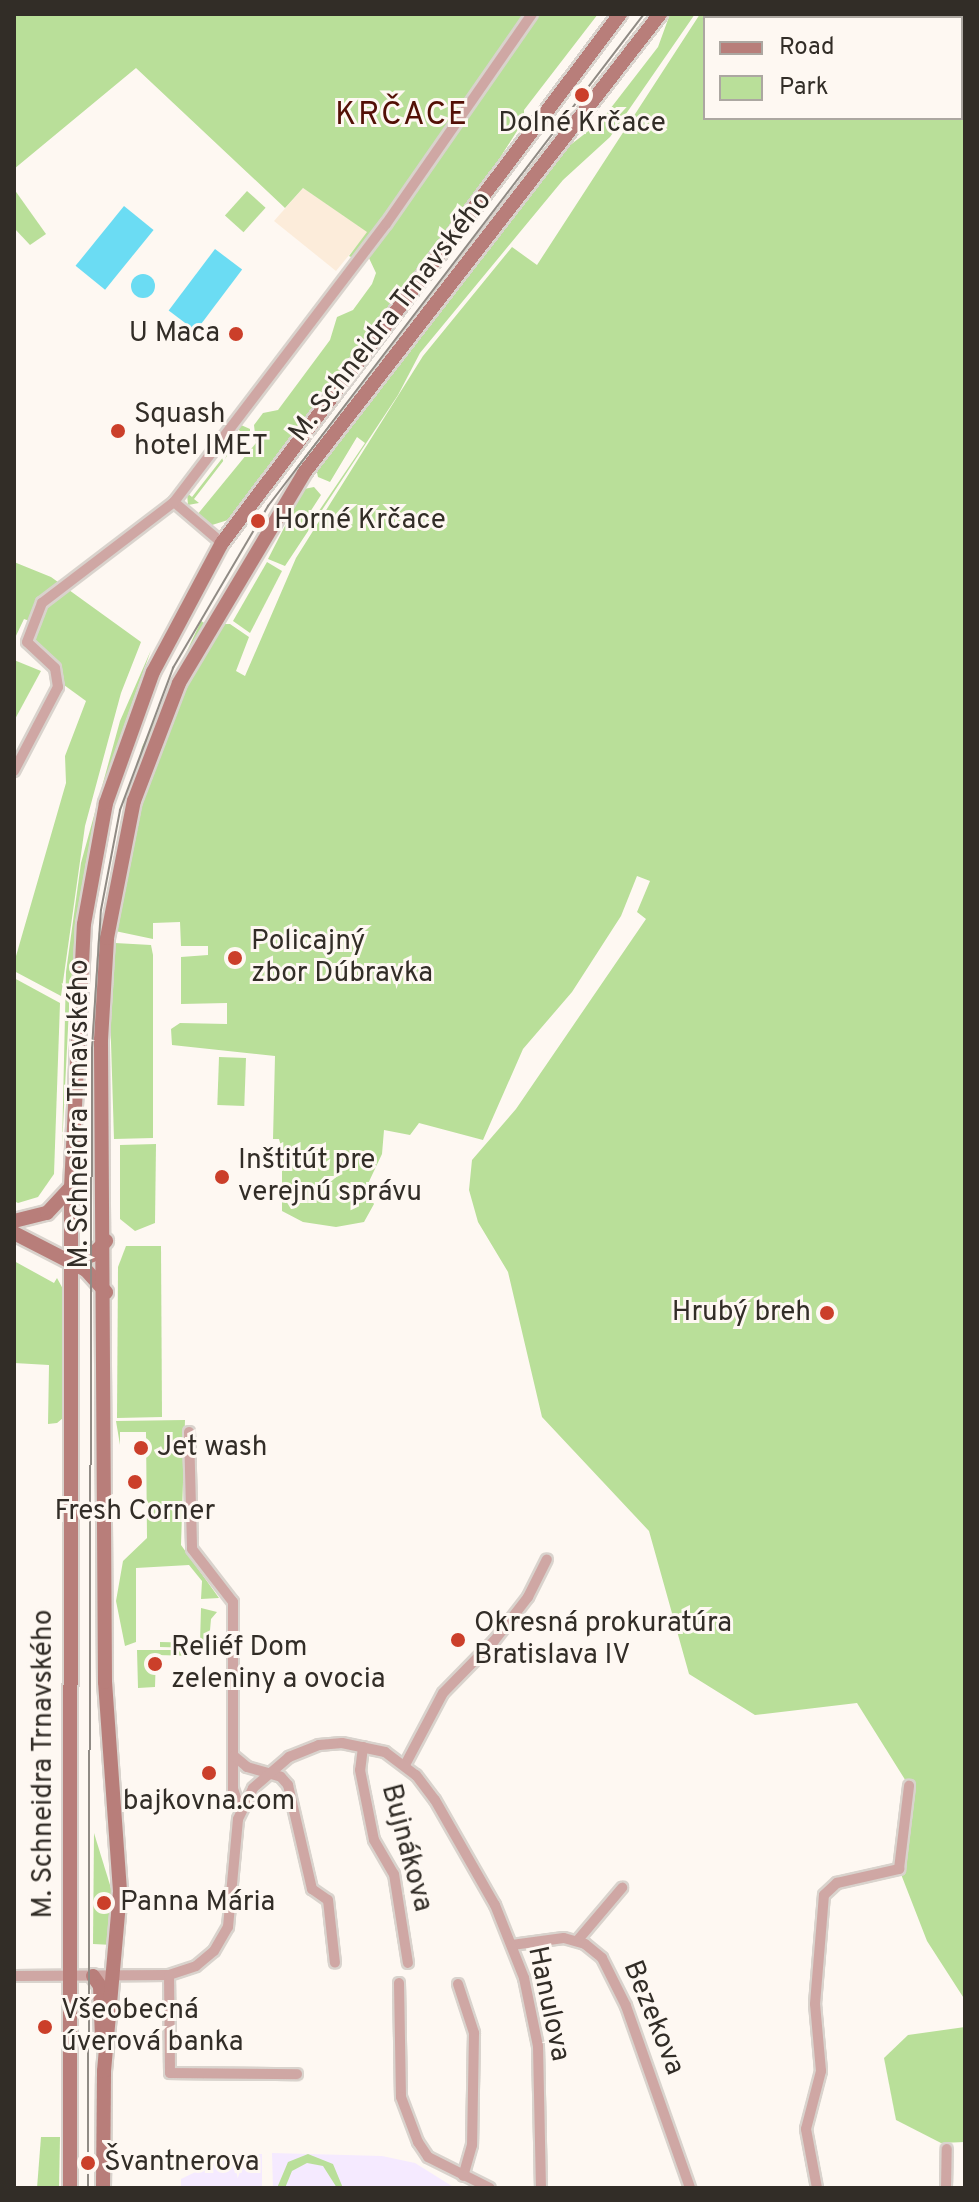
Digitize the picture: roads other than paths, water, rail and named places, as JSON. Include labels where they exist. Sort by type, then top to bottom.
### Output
[{"type":"main road","name":"M. Schneidra Trnavského","points":[[70,2188],[71,1188],[78,990],[88,888],[102,818],[141,700],[222,543],[619,15]]},
{"type":"main road","name":"M. Schneidra Trnavského","points":[[103,2188],[104,2071],[116,1976],[120,1891],[105,1682],[106,1241],[101,1066],[107,938],[134,801],[166,710],[304,473],[655,17]]},
{"type":"main road","points":[[14,1221],[47,1213],[71,1188]]},
{"type":"main road","points":[[14,1233],[86,1270],[106,1292]]},
{"type":"main road","points":[[71,1264],[92,1255],[106,1241]]},
{"type":"main road","points":[[93,1976],[100,1986],[104,2071]]},
{"type":"street","points":[[14,771],[58,687],[55,668],[27,642],[42,603],[174,502],[386,224],[532,14]]},
{"type":"street","points":[[174,502],[222,543]]},
{"type":"street","points":[[14,1976],[169,1975],[202,1962],[228,1927],[240,1809],[233,1789],[233,1602],[192,1549],[189,1432]]},
{"type":"street","points":[[240,1809],[269,1774],[311,1747],[363,1747],[405,1765],[443,1693],[503,1630],[528,1597],[547,1559]]},
{"type":"street","name":"Bujnákova","points":[[363,1747],[360,1770],[374,1840],[394,1874],[408,1963]]},
{"type":"street","points":[[234,1756],[253,1770],[269,1774],[288,1785],[312,1889],[328,1900],[335,1963]]},
{"type":"street","name":"Hanulova","points":[[405,1765],[450,1826],[512,1945],[538,2046],[541,2188]]},
{"type":"street","points":[[817,2188],[806,2129],[821,2071],[815,2004],[824,1895],[837,1883],[899,1869],[909,1786]]},
{"type":"street","points":[[512,1945],[548,1937],[577,1941],[622,1888]]},
{"type":"street","name":"Bezekova","points":[[577,1941],[602,1958],[618,1987],[690,2188]]},
{"type":"street","points":[[169,1975],[170,2073],[297,2074]]},
{"type":"street","points":[[399,1983],[401,2097],[428,2157],[490,2188]]},
{"type":"street","points":[[458,1984],[474,2033],[472,2145],[463,2176]]},
{"type":"street","points":[[946,2188],[947,2149]]},
{"type":"water","points":[[124,206],[154,230],[105,290],[76,266]]},
{"type":"water","points":[[215,249],[242,269],[196,331],[169,310]]},
{"type":"water","points":[[143,274],[154,281],[155,286],[148,297],[143,298],[132,291],[131,286],[138,275]]},
{"type":"tram line","points":[[88,2188],[92,1048],[101,910],[120,810],[173,668],[268,506],[644,14]]},
{"type":"place","name":"Dolné Krčace","points":[[582,95]]},
{"type":"place","name":"U Maca","points":[[236,334]]},
{"type":"place","name":"Squash hotel IMET","points":[[118,431]]},
{"type":"place","name":"Horné Krčace","points":[[258,521]]},
{"type":"place","name":"Policajný zbor Dúbravka","points":[[235,958]]},
{"type":"place","name":"Inštitút pre verejnú správu","points":[[222,1177]]},
{"type":"place","name":"Hrubý breh","points":[[827,1313]]},
{"type":"place","name":"Jet wash","points":[[141,1448]]},
{"type":"place","name":"Fresh Corner","points":[[135,1482]]},
{"type":"place","name":"Okresná prokuratúra Bratislava IV","points":[[458,1640]]},
{"type":"place","name":"Reliéf Dom zeleniny a ovocia","points":[[155,1664]]},
{"type":"place","name":"bajkovna.com","points":[[209,1773]]},
{"type":"place","name":"Panna Mária","points":[[104,1903]]},
{"type":"place","name":"Všeobecná úverová banka","points":[[45,2027]]},
{"type":"place","name":"Švantnerova","points":[[88,2163]]},
{"type":"district","name":"KRČACE","points":[[402,116]]}]
